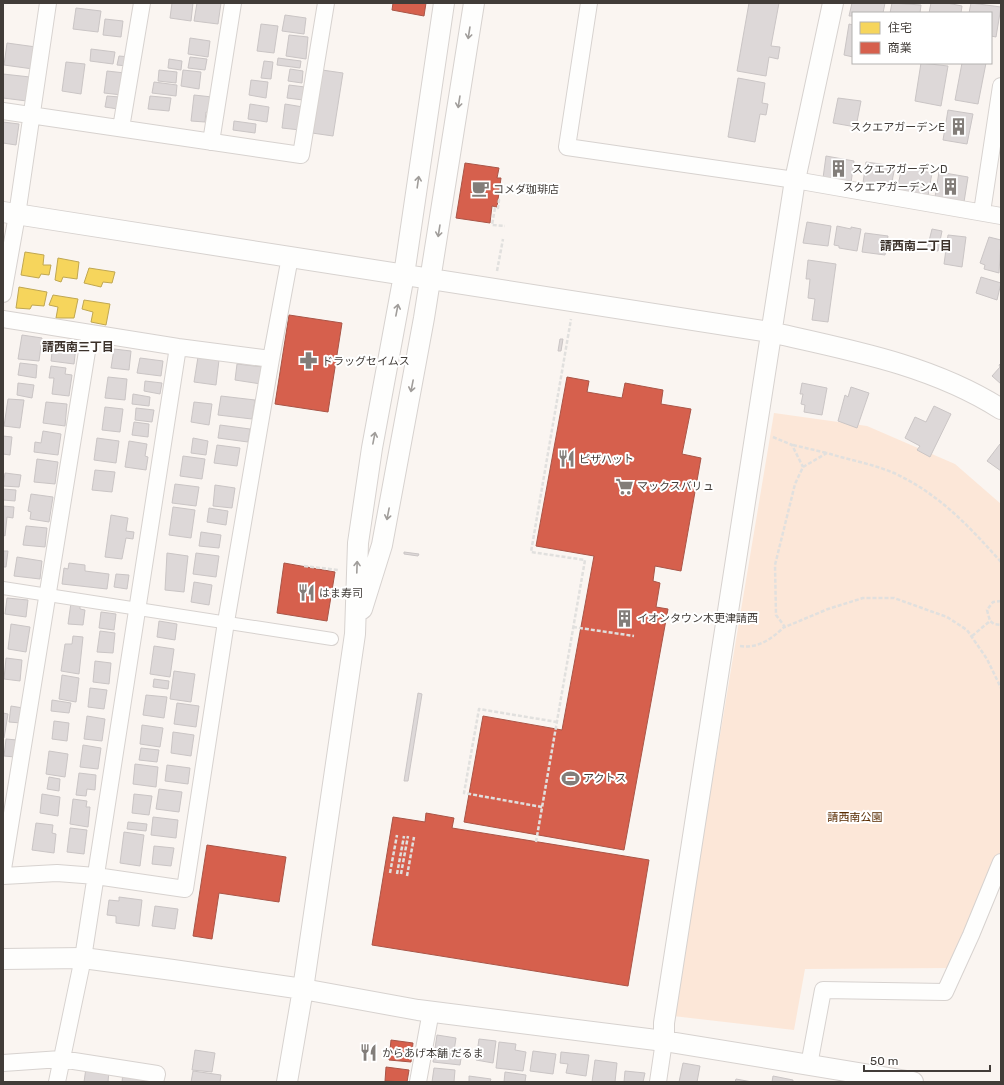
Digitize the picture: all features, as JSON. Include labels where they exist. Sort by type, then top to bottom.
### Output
[{"type":"street","points":[[3,294],[10,214],[32,115],[48,3]]},
{"type":"street","points":[[121,128],[142,3]]},
{"type":"street","points":[[211,142],[233,3]]},
{"type":"street","points":[[3,111],[301,155],[326,3]]},
{"type":"street","points":[[287,1082],[303,990],[355,634],[358,543],[372,448],[404,275],[444,3]]},
{"type":"street","points":[[355,634],[382,545],[431,279],[474,3]]},
{"type":"street","points":[[589,3],[567,148],[795,180],[1001,216]]},
{"type":"street","points":[[658,1082],[664,1041],[664,1023],[724,642],[770,332],[795,180],[833,3]]},
{"type":"street","points":[[982,212],[1001,86]]},
{"type":"street","points":[[10,214],[770,332],[858,351],[910,366],[966,390],[1001,409]]},
{"type":"street","points":[[3,876],[57,873],[96,876],[186,889],[226,622],[290,257]]},
{"type":"street","points":[[3,319],[178,347],[271,359]]},
{"type":"street","points":[[3,868],[46,595],[90,332]]},
{"type":"street","points":[[56,1082],[82,958],[96,876],[178,347]]},
{"type":"street","points":[[3,588],[332,639]]},
{"type":"street","points":[[810,1065],[823,990],[945,992],[972,935],[1001,862]]},
{"type":"street","points":[[3,959],[82,958],[303,990],[431,1011],[664,1041],[913,1082]]},
{"type":"street","points":[[418,1082],[431,1011]]},
{"type":"street","points":[[3,1063],[61,1059],[157,1074],[155,1082]]},
{"type":"path","points":[[504,200],[499,200],[498,208],[495,208],[492,224],[505,226]]},
{"type":"path","points":[[496,273],[503,239]]},
{"type":"path","points":[[536,842],[574,627],[584,560],[531,552],[571,319]]},
{"type":"path","points":[[754,435],[771,437],[792,445],[827,453],[893,473],[929,492],[964,521],[1001,562]]},
{"type":"path","points":[[792,445],[803,467]]},
{"type":"path","points":[[785,627],[776,615],[775,565],[795,484],[803,467],[827,453]]},
{"type":"path","points":[[304,566],[327,569]]},
{"type":"path","points":[[724,642],[752,648],[775,636],[785,627],[828,609],[863,598],[894,598],[946,617],[968,630],[987,659],[1001,688]]},
{"type":"path","points":[[1001,601],[993,602],[989,605],[987,610],[990,621],[994,624],[1001,624]]},
{"type":"path","points":[[972,636],[990,621]]},
{"type":"path","points":[[574,627],[634,636]]},
{"type":"path","points":[[542,807],[464,794],[465,786],[479,709],[557,722]]},
{"type":"path","points":[[390,873],[397,836]]},
{"type":"path","points":[[397,874],[404,836]]},
{"type":"path","points":[[401,874],[408,836]]},
{"type":"path","points":[[407,876],[414,837]]},
{"type":"green space","name":"請西南公園","points":[[774,413],[867,426],[955,464],[1001,504],[1001,851],[987,879],[950,968],[805,969],[794,1030],[673,1016]]},
{"type":"building: 住宅","points":[[25,252],[44,255],[43,265],[51,265],[49,275],[41,274],[39,278],[21,275]]},
{"type":"building: 住宅","points":[[58,258],[79,262],[77,279],[63,277],[61,282],[55,280]]},
{"type":"building: 住宅","points":[[89,268],[115,272],[112,283],[103,282],[101,287],[84,283]]},
{"type":"building: 住宅","points":[[19,287],[47,292],[44,306],[32,305],[30,309],[16,308]]},
{"type":"building: 住宅","points":[[53,295],[78,299],[74,318],[56,318],[58,307],[49,305]]},
{"type":"building: 住宅","points":[[84,300],[110,304],[106,325],[91,322],[93,312],[82,309]]},
{"type":"building: 商業","points":[[393,3],[426,3],[424,16],[392,10]]},
{"type":"building: 商業","name":"コメダ珈琲店","points":[[465,163],[499,168],[497,178],[501,178],[497,207],[492,206],[490,223],[456,218]]},
{"type":"building: 商業","name":"ドラッグセイムス","points":[[289,315],[342,323],[328,412],[275,404]]},
{"type":"building: 商業","name":"イオンタウン木更津請西","points":[[567,377],[589,381],[587,392],[622,398],[625,383],[663,390],[661,404],[691,409],[682,454],[701,458],[681,571],[655,566],[653,581],[660,583],[656,607],[668,609],[624,850],[464,822],[483,716],[562,730],[594,556],[536,546]]},
{"type":"building: 商業","name":"はま寿司","points":[[284,563],[335,572],[327,621],[277,613]]},
{"type":"building: 商業","points":[[426,813],[454,818],[452,828],[649,860],[628,986],[372,945],[393,817],[425,822]]},
{"type":"building: 商業","points":[[207,845],[286,857],[279,902],[219,893],[212,939],[193,936]]},
{"type":"building: 商業","name":"からあげ本舗 だるま","points":[[391,1040],[413,1043],[411,1062],[389,1060]]},
{"type":"building: 商業","points":[[386,1067],[409,1070],[407,1082],[385,1081]]},
{"type":"building: その他","points":[[172,3],[193,3],[191,21],[170,18]]},
{"type":"building: その他","points":[[197,3],[221,3],[218,24],[194,21]]},
{"type":"building: その他","points":[[749,3],[779,3],[771,46],[780,47],[778,59],[769,57],[766,76],[737,71]]},
{"type":"building: その他","points":[[852,3],[885,3],[883,12],[852,12],[852,16],[849,16]]},
{"type":"building: その他","points":[[892,3],[921,5],[920,12],[890,12]]},
{"type":"building: その他","points":[[931,3],[947,3],[962,6],[961,12],[929,12]]},
{"type":"building: その他","points":[[971,3],[1001,7],[996,37],[992,36],[992,12],[969,12]]},
{"type":"building: その他","points":[[76,8],[101,11],[98,32],[73,29]]},
{"type":"building: その他","points":[[285,15],[306,18],[304,34],[282,31]]},
{"type":"building: その他","points":[[105,19],[123,21],[121,37],[103,35]]},
{"type":"building: その他","points":[[261,24],[278,26],[274,53],[257,51]]},
{"type":"building: その他","points":[[849,24],[852,25],[852,57],[844,55]]},
{"type":"building: その他","points":[[289,35],[308,37],[306,59],[286,56]]},
{"type":"building: その他","points":[[190,38],[210,41],[208,57],[188,54]]},
{"type":"building: その他","points":[[7,43],[36,47],[33,69],[4,65]]},
{"type":"building: その他","points":[[91,49],[115,52],[113,64],[90,61]]},
{"type":"building: その他","points":[[119,56],[130,57],[128,66],[117,65]]},
{"type":"building: その他","points":[[190,57],[207,59],[205,70],[188,68]]},
{"type":"building: その他","points":[[278,58],[301,61],[300,68],[277,65]]},
{"type":"building: その他","points":[[169,59],[182,61],[181,70],[168,68]]},
{"type":"building: その他","points":[[264,61],[273,62],[271,79],[261,78]]},
{"type":"building: その他","points":[[66,62],[85,64],[81,94],[62,91]]},
{"type":"building: その他","points":[[921,64],[948,66],[941,106],[915,101]]},
{"type":"building: その他","points":[[962,64],[986,64],[978,104],[955,100]]},
{"type":"building: その他","points":[[290,69],[303,71],[302,83],[288,81]]},
{"type":"building: その他","points":[[159,70],[177,72],[176,83],[158,81]]},
{"type":"building: その他","points":[[183,70],[201,72],[199,89],[181,86]]},
{"type":"building: その他","points":[[322,70],[343,73],[333,136],[312,133]]},
{"type":"building: その他","points":[[107,71],[125,73],[122,95],[104,93]]},
{"type":"building: その他","points":[[3,74],[30,77],[27,101],[3,98]]},
{"type":"building: その他","points":[[738,78],[765,83],[762,103],[768,104],[766,115],[760,114],[755,142],[728,137]]},
{"type":"building: その他","points":[[251,80],[268,82],[266,98],[249,95]]},
{"type":"building: その他","points":[[154,82],[177,85],[176,96],[152,93]]},
{"type":"building: その他","points":[[289,85],[305,87],[303,100],[287,98]]},
{"type":"building: その他","points":[[194,95],[212,97],[210,113],[206,112],[205,122],[191,121]]},
{"type":"building: その他","points":[[107,96],[120,97],[118,109],[105,107]]},
{"type":"building: その他","points":[[150,96],[171,98],[169,111],[148,109]]},
{"type":"building: その他","points":[[838,98],[861,101],[856,127],[833,123]]},
{"type":"building: その他","points":[[250,104],[269,107],[267,122],[248,119]]},
{"type":"building: その他","points":[[285,104],[303,107],[300,130],[282,128]]},
{"type":"building: その他","name":"スクエアガーデンE","points":[[948,110],[973,114],[967,144],[943,140]]},
{"type":"building: その他","points":[[234,121],[256,124],[255,133],[233,130]]},
{"type":"building: その他","points":[[3,122],[19,124],[16,145],[3,143]]},
{"type":"building: その他","name":"スクエアガーデンD","points":[[826,156],[854,161],[851,183],[823,178]]},
{"type":"building: その他","points":[[866,162],[895,166],[891,187],[863,183]]},
{"type":"building: その他","points":[[902,167],[932,173],[928,196],[897,190]]},
{"type":"building: その他","name":"スクエアガーデンA","points":[[939,172],[968,177],[964,202],[935,197]]},
{"type":"building: その他","points":[[807,222],[831,226],[828,246],[803,243]]},
{"type":"building: その他","points":[[837,226],[851,229],[851,227],[861,229],[857,251],[839,248],[839,246],[834,245]]},
{"type":"building: その他","points":[[932,229],[942,231],[938,251],[927,249]]},
{"type":"building: その他","points":[[865,233],[888,236],[885,255],[862,252]]},
{"type":"building: その他","points":[[948,235],[966,237],[962,267],[944,264]]},
{"type":"building: その他","points":[[989,237],[1001,240],[999,273],[984,269],[985,265],[980,263]]},
{"type":"building: その他","points":[[808,260],[836,264],[828,322],[812,320],[815,299],[808,298],[810,279],[806,279]]},
{"type":"building: その他","points":[[981,277],[1001,283],[997,300],[976,293]]},
{"type":"building: その他","points":[[22,335],[42,338],[39,361],[18,359]]},
{"type":"building: その他","points":[[560,339],[563,339],[561,351],[558,351]]},
{"type":"building: その他","points":[[53,344],[76,347],[74,364],[51,361]]},
{"type":"building: その他","points":[[114,349],[131,351],[129,370],[111,368]]},
{"type":"building: その他","points":[[198,357],[219,360],[216,385],[194,382]]},
{"type":"building: その他","points":[[140,358],[163,361],[161,376],[137,373]]},
{"type":"building: その他","points":[[20,363],[37,365],[36,378],[18,375]]},
{"type":"building: その他","points":[[1001,363],[1001,384],[992,376],[1000,367],[999,365]]},
{"type":"building: その他","points":[[237,364],[263,367],[261,384],[235,380]]},
{"type":"building: その他","points":[[51,366],[66,368],[65,374],[72,375],[69,396],[52,394],[54,378],[49,378]]},
{"type":"building: その他","points":[[108,377],[127,379],[125,400],[105,398]]},
{"type":"building: その他","points":[[145,381],[162,383],[160,394],[144,391]]},
{"type":"building: その他","points":[[18,383],[34,385],[32,398],[17,395]]},
{"type":"building: その他","points":[[802,383],[827,388],[822,415],[804,412],[805,405],[801,404],[803,394],[800,394]]},
{"type":"building: その他","points":[[851,387],[869,393],[857,428],[838,421],[845,395],[848,397]]},
{"type":"building: その他","points":[[133,394],[150,397],[149,406],[132,404]]},
{"type":"building: その他","points":[[221,396],[255,400],[252,419],[218,415]]},
{"type":"building: その他","points":[[8,399],[24,400],[20,428],[4,426]]},
{"type":"building: その他","points":[[46,402],[67,404],[65,426],[43,423]]},
{"type":"building: その他","points":[[194,402],[212,404],[209,425],[191,422]]},
{"type":"building: その他","points":[[934,406],[951,414],[930,457],[917,450],[920,446],[905,438],[915,417],[926,422]]},
{"type":"building: その他","points":[[105,407],[123,409],[120,432],[102,430]]},
{"type":"building: その他","points":[[136,408],[154,410],[152,422],[135,420]]},
{"type":"building: その他","points":[[134,422],[149,424],[148,437],[132,435]]},
{"type":"building: その他","points":[[220,425],[250,429],[248,442],[218,438]]},
{"type":"building: その他","points":[[43,431],[61,434],[58,455],[34,452],[35,442],[41,443]]},
{"type":"building: その他","points":[[3,436],[12,437],[10,455],[3,454]]},
{"type":"building: その他","points":[[97,438],[119,441],[116,463],[94,460]]},
{"type":"building: その他","points":[[193,438],[208,441],[206,455],[191,453]]},
{"type":"building: その他","points":[[129,441],[147,444],[145,456],[148,457],[146,470],[125,467]]},
{"type":"building: その他","points":[[1000,444],[1001,445],[1001,471],[987,461]]},
{"type":"building: その他","points":[[217,445],[240,448],[237,466],[214,463]]},
{"type":"building: その他","points":[[183,456],[205,459],[202,479],[180,476]]},
{"type":"building: その他","points":[[37,459],[58,462],[55,484],[34,482]]},
{"type":"building: その他","points":[[95,470],[115,472],[112,492],[92,490]]},
{"type":"building: その他","points":[[5,473],[21,475],[19,487],[3,486]]},
{"type":"building: その他","points":[[175,484],[199,487],[196,506],[172,503]]},
{"type":"building: その他","points":[[215,485],[235,488],[232,508],[213,506]]},
{"type":"building: その他","points":[[3,489],[16,490],[15,501],[3,500]]},
{"type":"building: その他","points":[[31,494],[53,497],[49,522],[30,519],[31,512],[28,511]]},
{"type":"building: その他","points":[[3,506],[14,507],[13,518],[7,517],[5,536],[3,535]]},
{"type":"building: その他","points":[[173,507],[195,510],[191,538],[169,535]]},
{"type":"building: その他","points":[[209,508],[228,511],[226,525],[207,522]]},
{"type":"building: その他","points":[[111,515],[128,518],[126,531],[134,532],[133,539],[126,538],[122,559],[105,557]]},
{"type":"building: その他","points":[[26,526],[47,528],[45,547],[23,545]]},
{"type":"building: その他","points":[[201,532],[221,535],[219,548],[199,546]]},
{"type":"building: その他","points":[[3,551],[8,551],[6,567],[3,567]]},
{"type":"building: その他","points":[[404,552],[419,554],[418,556],[404,554]]},
{"type":"building: その他","points":[[167,553],[188,556],[184,592],[165,590]]},
{"type":"building: その他","points":[[196,553],[219,556],[216,577],[193,574]]},
{"type":"building: その他","points":[[17,557],[42,561],[40,579],[14,576]]},
{"type":"building: その他","points":[[69,563],[85,565],[85,571],[109,574],[107,589],[62,584],[64,568],[68,569]]},
{"type":"building: その他","points":[[116,574],[129,575],[127,589],[114,587]]},
{"type":"building: その他","points":[[194,582],[212,585],[209,605],[191,602]]},
{"type":"building: その他","points":[[7,598],[28,600],[26,617],[5,614]]},
{"type":"building: その他","points":[[71,603],[80,604],[80,609],[85,610],[83,625],[68,624]]},
{"type":"building: その他","points":[[101,612],[116,614],[114,630],[99,628]]},
{"type":"building: その他","points":[[159,621],[177,624],[175,640],[157,637]]},
{"type":"building: その他","points":[[11,624],[30,627],[26,652],[8,649]]},
{"type":"building: その他","points":[[100,631],[115,633],[113,653],[97,652]]},
{"type":"building: その他","points":[[73,636],[83,637],[79,674],[61,671],[65,644],[72,644]]},
{"type":"building: その他","points":[[154,646],[174,649],[170,677],[150,674]]},
{"type":"building: その他","points":[[6,658],[22,660],[20,681],[4,679]]},
{"type":"building: その他","points":[[95,661],[111,663],[109,684],[93,682]]},
{"type":"building: その他","points":[[174,671],[195,674],[191,702],[170,699]]},
{"type":"building: その他","points":[[62,675],[79,678],[76,702],[59,699]]},
{"type":"building: その他","points":[[154,679],[169,681],[168,689],[153,687]]},
{"type":"building: その他","points":[[90,688],[107,690],[104,709],[88,707]]},
{"type":"building: その他","points":[[418,693],[422,694],[408,781],[404,781]]},
{"type":"building: その他","points":[[146,695],[167,697],[164,718],[143,715]]},
{"type":"building: その他","points":[[52,700],[71,703],[69,713],[51,711]]},
{"type":"building: その他","points":[[177,703],[199,706],[196,727],[174,724]]},
{"type":"building: その他","points":[[11,706],[23,708],[21,723],[9,722]]},
{"type":"building: その他","points":[[3,713],[8,714],[4,738],[3,738]]},
{"type":"building: その他","points":[[87,716],[105,719],[102,741],[84,739]]},
{"type":"building: その他","points":[[54,721],[69,723],[67,741],[52,739]]},
{"type":"building: その他","points":[[142,725],[163,728],[160,747],[140,744]]},
{"type":"building: その他","points":[[173,732],[194,735],[191,756],[171,753]]},
{"type":"building: その他","points":[[6,739],[17,740],[15,757],[4,756]]},
{"type":"building: その他","points":[[83,745],[101,748],[98,769],[80,767]]},
{"type":"building: その他","points":[[141,748],[159,750],[157,762],[139,760]]},
{"type":"building: その他","points":[[49,751],[68,754],[65,777],[46,774]]},
{"type":"building: その他","points":[[135,764],[158,767],[156,787],[133,784]]},
{"type":"building: その他","points":[[167,765],[190,768],[188,784],[165,781]]},
{"type":"building: その他","points":[[79,773],[96,775],[95,790],[87,789],[86,796],[76,795]]},
{"type":"building: その他","points":[[49,777],[60,779],[59,791],[47,789]]},
{"type":"building: その他","points":[[159,789],[182,792],[179,812],[156,809]]},
{"type":"building: その他","points":[[42,794],[60,797],[58,816],[40,813]]},
{"type":"building: その他","points":[[134,794],[152,796],[149,815],[132,813]]},
{"type":"building: その他","points":[[73,799],[87,801],[86,807],[90,807],[88,827],[70,824]]},
{"type":"building: その他","points":[[153,817],[178,820],[176,838],[151,835]]},
{"type":"building: その他","points":[[128,822],[147,824],[146,831],[127,829]]},
{"type":"building: その他","points":[[36,823],[53,825],[52,833],[56,834],[54,853],[32,850]]},
{"type":"building: その他","points":[[70,828],[87,830],[84,854],[67,852]]},
{"type":"building: その他","points":[[124,832],[144,835],[140,866],[120,863]]},
{"type":"building: その他","points":[[154,846],[174,848],[171,866],[152,864]]},
{"type":"building: その他","points":[[119,897],[142,900],[139,926],[116,923],[116,916],[107,915],[109,900],[119,901]]},
{"type":"building: その他","points":[[155,906],[178,909],[175,929],[152,926]]},
{"type":"building: その他","points":[[437,1035],[456,1038],[454,1051],[462,1052],[460,1065],[433,1062]]},
{"type":"building: その他","points":[[479,1039],[496,1041],[493,1063],[476,1060]]},
{"type":"building: その他","points":[[499,1042],[516,1044],[515,1050],[526,1052],[523,1071],[496,1068]]},
{"type":"building: その他","points":[[195,1050],[215,1053],[212,1072],[192,1070]]},
{"type":"building: その他","points":[[533,1051],[556,1054],[553,1074],[530,1071]]},
{"type":"building: その他","points":[[561,1052],[589,1055],[586,1076],[566,1073],[568,1064],[560,1063]]},
{"type":"building: その他","points":[[595,1060],[617,1063],[615,1082],[592,1082]]},
{"type":"building: その他","points":[[683,1063],[700,1066],[697,1082],[679,1082]]},
{"type":"building: その他","points":[[86,1068],[109,1071],[108,1082],[84,1082]]},
{"type":"building: その他","points":[[434,1068],[455,1070],[454,1082],[432,1082]]},
{"type":"building: その他","points":[[193,1071],[221,1075],[220,1082],[191,1082]]},
{"type":"building: その他","points":[[625,1071],[645,1073],[643,1082],[624,1082]]},
{"type":"building: その他","points":[[505,1072],[526,1075],[525,1082],[504,1082]]},
{"type":"building: その他","points":[[123,1073],[145,1077],[144,1082],[122,1082]]},
{"type":"building: その他","points":[[469,1076],[491,1079],[490,1082],[469,1082]]},
{"type":"building: その他","points":[[773,1076],[793,1080],[793,1082],[772,1082]]},
{"type":"building: その他","points":[[736,1079],[752,1082],[735,1082]]},
{"type":"place","name":"スクエアガーデンE","points":[[958,127]]},
{"type":"place","name":"スクエアガーデンD","points":[[839,169]]},
{"type":"place","name":"スクエアガーデンA","points":[[951,187]]},
{"type":"place","name":"コメダ珈琲店","points":[[480,189]]},
{"type":"place","name":"ドラッグセイムス","points":[[309,361]]},
{"type":"place","name":"ピザハット","points":[[566,459]]},
{"type":"place","name":"マックスバリュ","points":[[624,486]]},
{"type":"place","name":"はま寿司","points":[[306,593]]},
{"type":"place","name":"イオンタウン木更津請西","points":[[624,618]]},
{"type":"place","name":"アクトス","points":[[570,778]]},
{"type":"place","name":"からあげ本舗 だるま","points":[[369,1053]]},
{"type":"district","name":"請西南二丁目","points":[[916,246]]},
{"type":"district","name":"請西南三丁目","points":[[78,347]]}]
